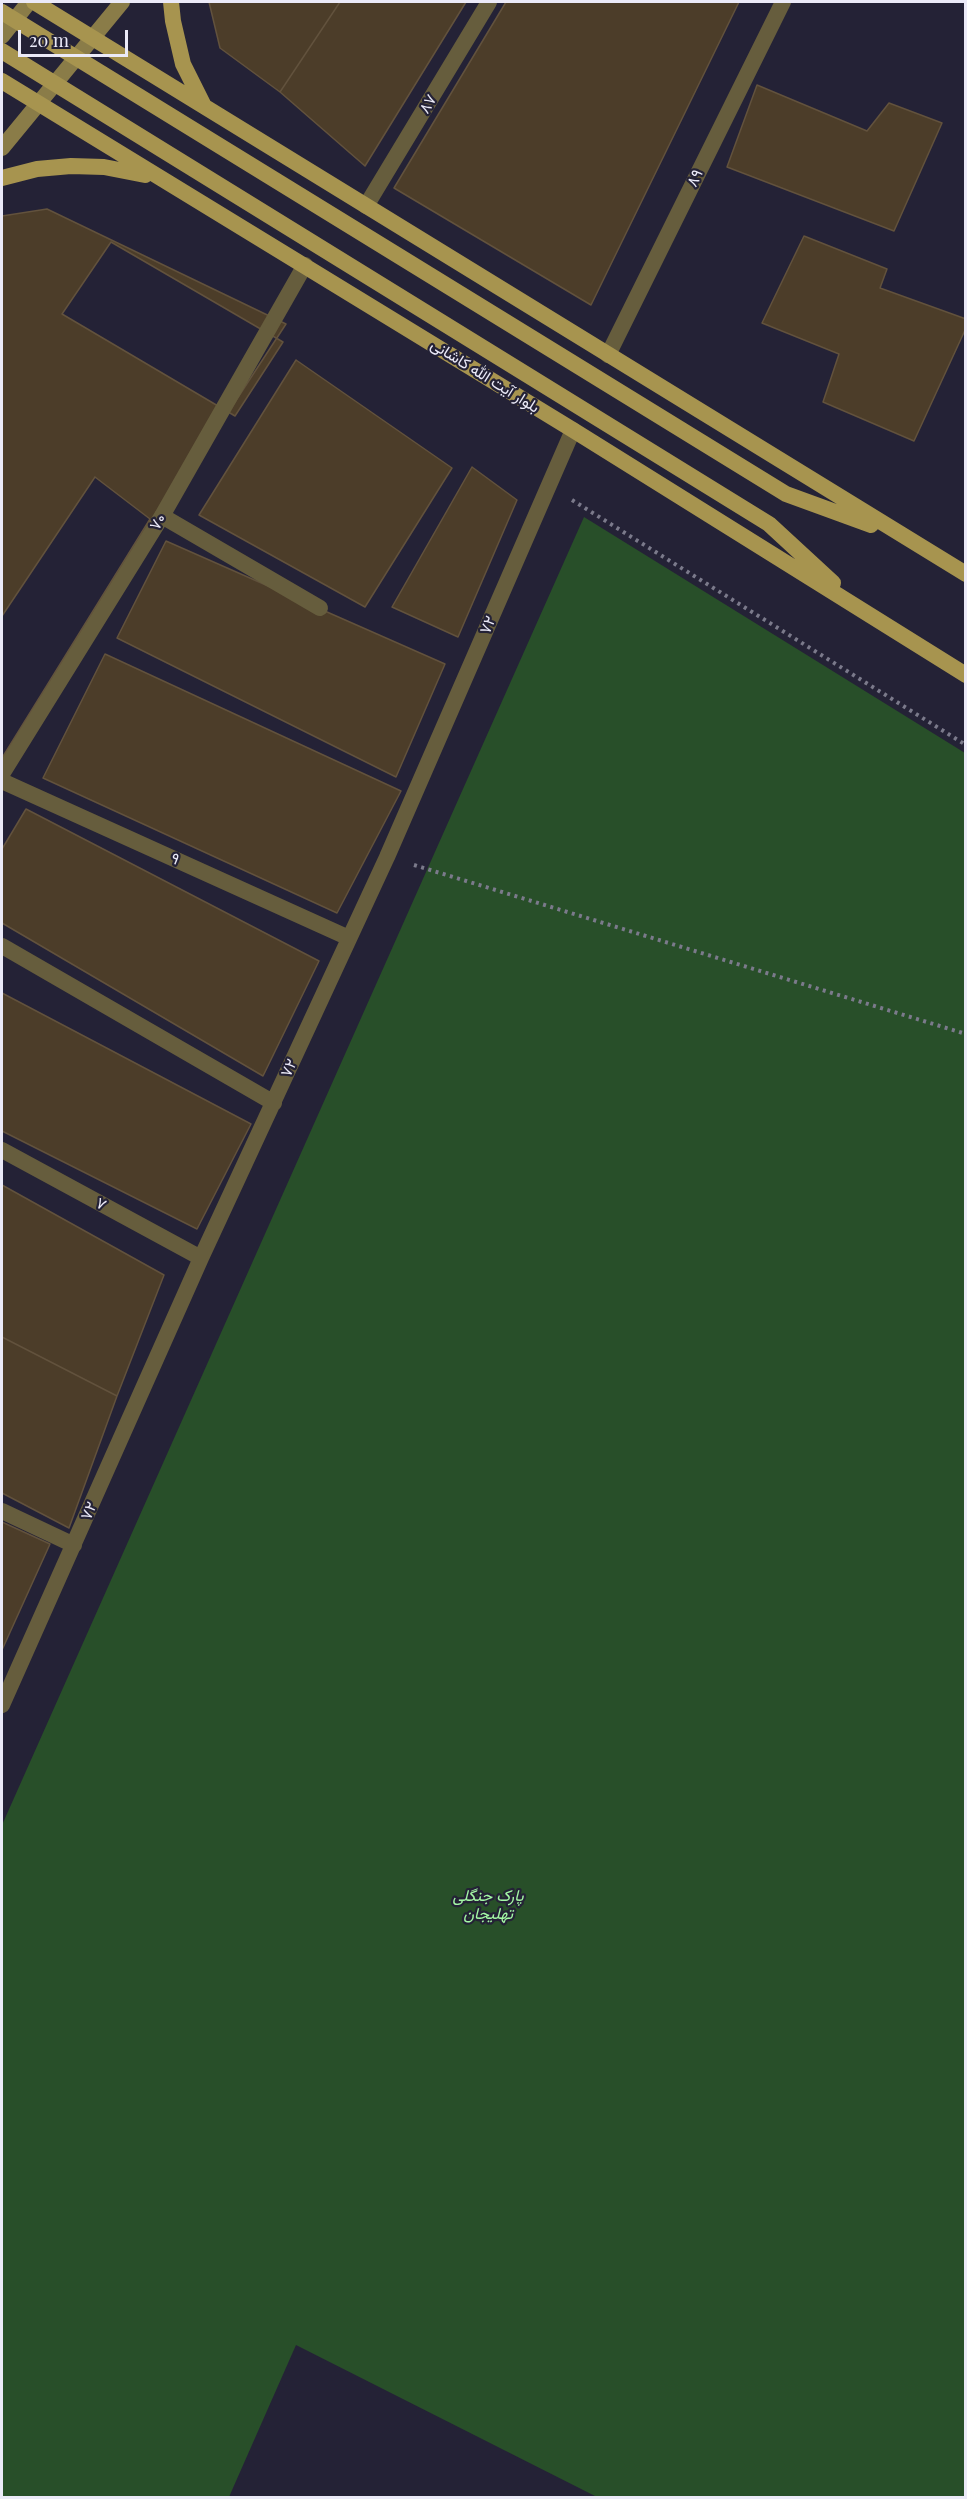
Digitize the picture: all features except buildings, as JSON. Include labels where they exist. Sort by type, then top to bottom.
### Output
[{"type":"main road","points":[[2,36],[29,2]]},
{"type":"main road","points":[[34,2],[966,574]]},
{"type":"main road","points":[[2,148],[122,2]]},
{"type":"main road","points":[[171,2],[183,64],[204,106]]},
{"type":"main road","points":[[2,12],[786,494],[905,537]]},
{"type":"main road","points":[[2,51],[769,524],[865,612]]},
{"type":"main road","name":"بلوار آیت الله کاشانی","points":[[2,81],[573,430],[966,675]]},
{"type":"main road","points":[[2,178],[37,169],[71,166],[104,167],[159,178]]},
{"type":"street","name":"۸۷","points":[[366,206],[489,2]]},
{"type":"street","name":"۸۹","points":[[608,355],[783,2]]},
{"type":"street","name":"۷۰","points":[[2,774],[162,516],[305,265]]},
{"type":"street","name":"۷۲","points":[[2,1705],[201,1258],[387,857],[573,430]]},
{"type":"street","points":[[162,516],[320,608]]},
{"type":"street","name":"۹","points":[[2,781],[349,938]]},
{"type":"street","points":[[2,946],[274,1103]]},
{"type":"street","name":"۷","points":[[2,1150],[201,1258]]},
{"type":"street","points":[[2,1511],[74,1545]]},
{"type":"path","points":[[548,485],[966,746]]},
{"type":"path","points":[[387,857],[966,1034]]},
{"type":"green space","name":"پارک جنگلی تهلیجان","points":[[584,517],[965,753],[965,2497],[597,2497],[296,2345],[229,2497],[2,2497],[2,1825]]}]
